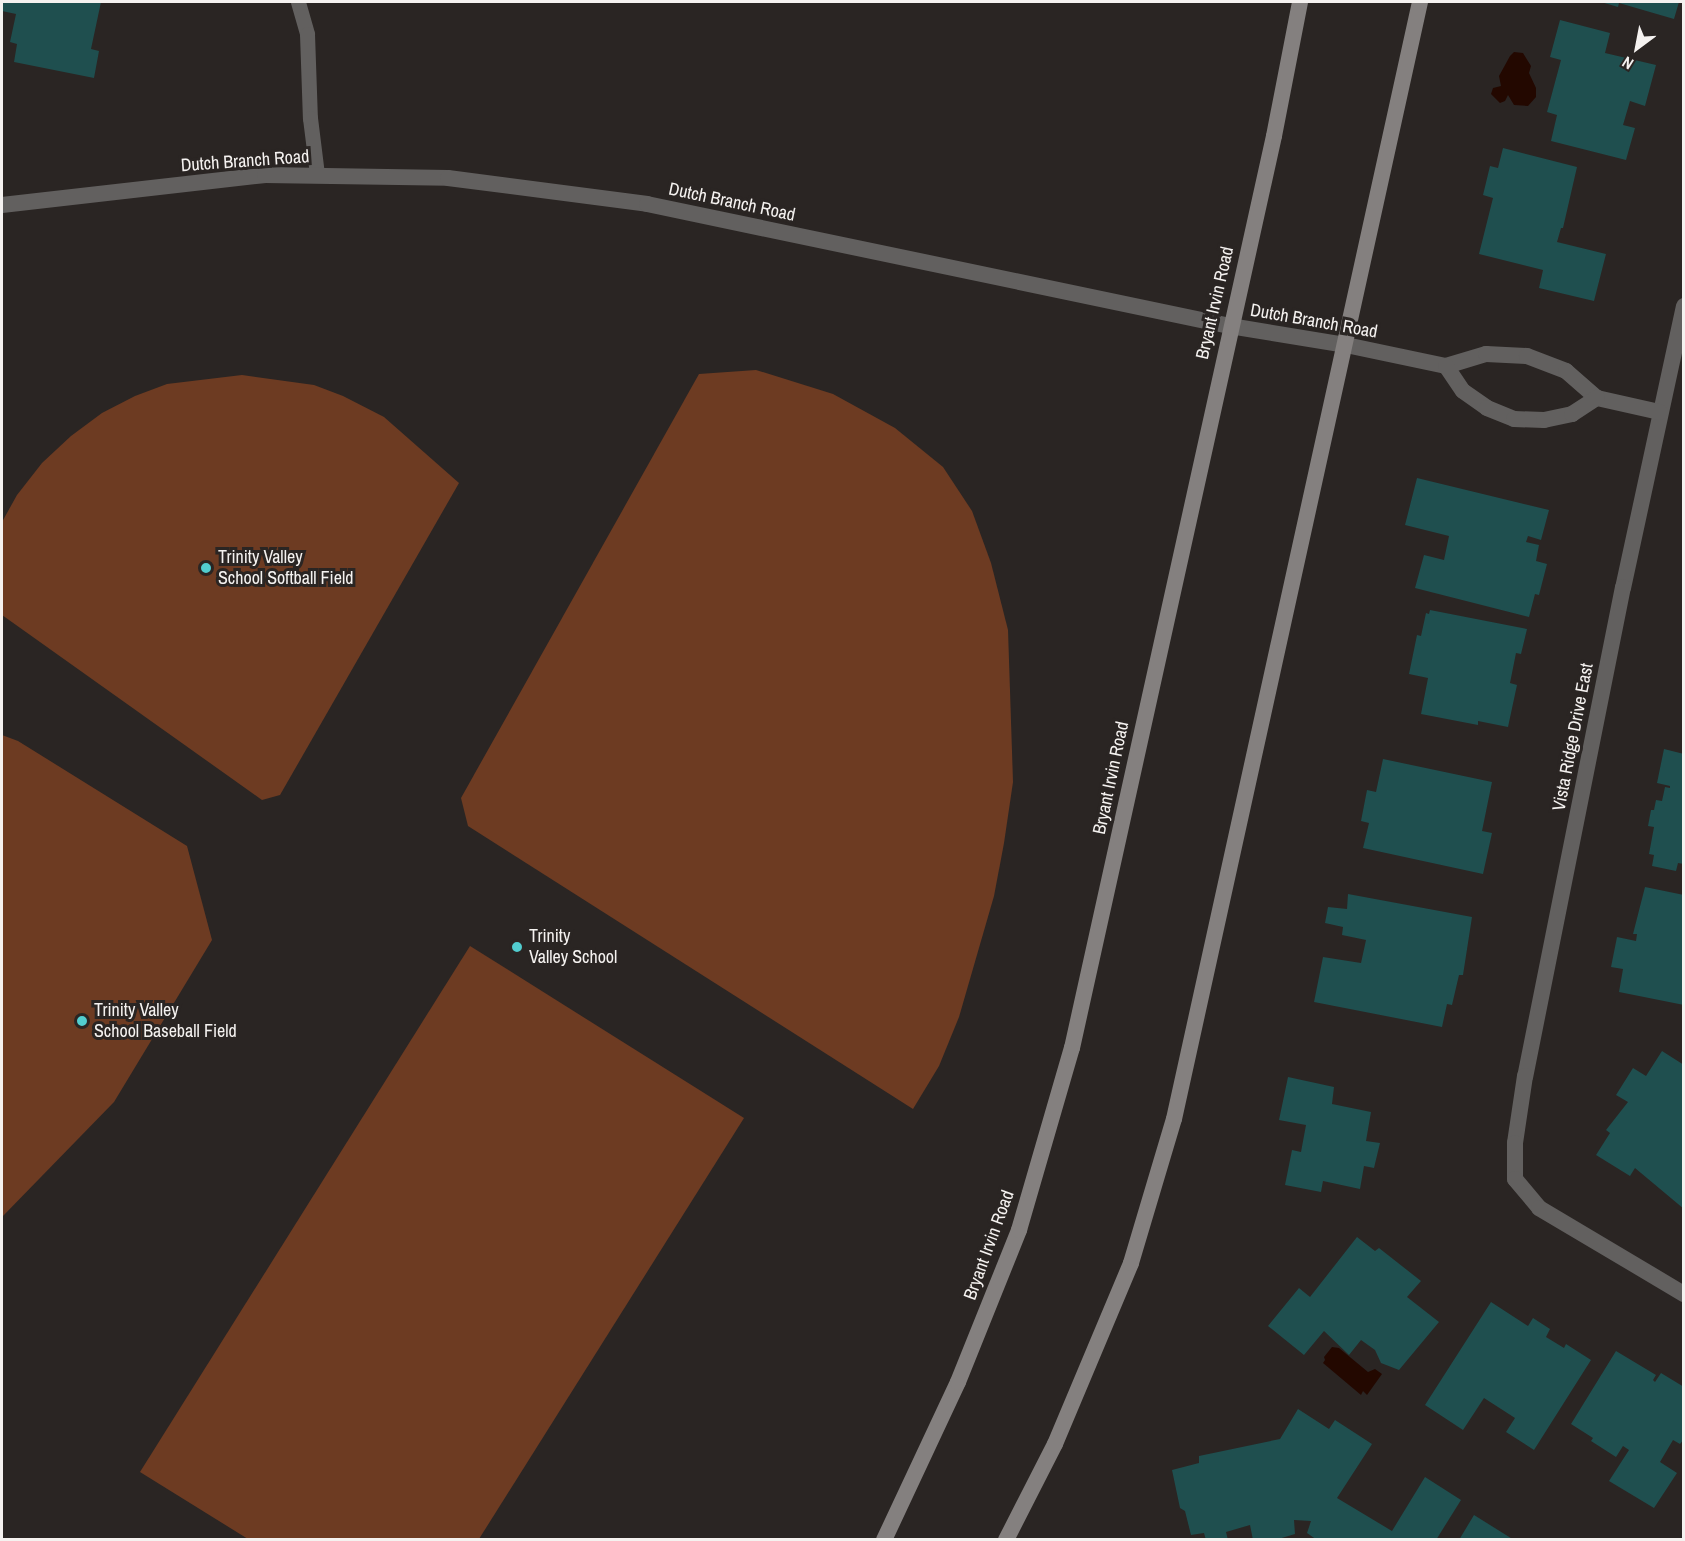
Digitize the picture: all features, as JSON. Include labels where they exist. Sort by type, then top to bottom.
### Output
[{"type":"main road","name":"Bryant Irvin Road","points":[[884,1539],[958,1382],[1019,1230],[1072,1048],[1230,326],[1274,136],[1300,2]]},
{"type":"main road","points":[[1006,1539],[1055,1444],[1131,1263],[1174,1119],[1420,2]]},
{"type":"street","name":"Dutch Branch Road","points":[[2,205],[265,175],[317,174],[448,178],[647,204],[1230,326],[1346,345],[1446,366],[1486,354],[1527,356],[1566,371],[1598,398],[1659,412]]},
{"type":"street","name":"Vista Ridge Drive East","points":[[1683,306],[1659,412],[1525,1076],[1515,1143],[1515,1179],[1539,1208],[1683,1294]]},
{"type":"street","points":[[1446,366],[1463,391],[1487,408],[1514,419],[1544,420],[1572,414],[1598,398]]},
{"type":"lane","points":[[298,2],[307,34],[310,118],[317,174]]},
{"type":"shaded area","points":[[1514,52],[1523,53],[1531,66],[1529,73],[1536,88],[1536,97],[1528,106],[1514,105],[1508,95],[1505,101],[1500,103],[1491,94],[1493,88],[1501,86],[1499,76]]},
{"type":"shaded area","points":[[756,370],[833,394],[895,428],[943,467],[972,511],[991,563],[1008,630],[1013,782],[994,896],[959,1017],[939,1066],[913,1109],[468,826],[461,798],[699,374]]},
{"type":"shaded area","name":"Trinity Valley School Softball Field","points":[[242,375],[314,385],[343,396],[384,417],[459,483],[280,795],[262,800],[2,615],[2,522],[17,495],[42,463],[71,436],[102,413],[135,396],[167,384]]},
{"type":"shaded area","name":"Trinity Valley School Baseball Field","points":[[2,735],[18,741],[187,846],[212,940],[114,1102],[2,1217]]},
{"type":"shaded area","points":[[470,946],[744,1118],[479,1539],[248,1539],[140,1472]]},
{"type":"shaded area","points":[[1332,1347],[1339,1348],[1368,1372],[1375,1369],[1382,1374],[1367,1395],[1363,1391],[1361,1395],[1323,1363],[1324,1357]]},
{"type":"building","points":[[2,2],[101,2],[91,49],[99,51],[94,78],[14,62],[17,44],[10,42],[16,14],[2,11]]},
{"type":"building","points":[[1601,2],[1679,2],[1674,19],[1619,3],[1618,7]]},
{"type":"building","points":[[1560,20],[1610,33],[1605,53],[1656,65],[1645,106],[1630,101],[1623,125],[1635,128],[1626,160],[1551,141],[1557,115],[1547,112],[1561,60],[1550,57]]},
{"type":"building","points":[[1503,148],[1577,167],[1563,228],[1561,228],[1557,242],[1606,254],[1594,301],[1539,288],[1543,270],[1479,254],[1493,198],[1483,195],[1490,166],[1498,168]]},
{"type":"building","points":[[1417,478],[1549,510],[1541,540],[1528,536],[1526,542],[1539,545],[1536,561],[1547,564],[1539,595],[1535,594],[1529,617],[1415,588],[1424,555],[1444,560],[1449,536],[1405,525]]},
{"type":"building","points":[[1430,610],[1527,629],[1521,654],[1516,653],[1510,683],[1517,685],[1508,727],[1478,721],[1478,725],[1421,714],[1428,678],[1409,674],[1417,635],[1421,636],[1426,613],[1429,614]]},
{"type":"building","points":[[1664,749],[1684,754],[1684,864],[1678,863],[1676,871],[1652,866],[1654,855],[1649,854],[1654,827],[1648,826],[1651,810],[1654,810],[1656,800],[1662,801],[1665,787],[1670,788],[1670,786],[1657,783]]},
{"type":"building","points":[[1383,759],[1492,782],[1482,831],[1492,833],[1483,874],[1363,848],[1369,823],[1361,821],[1367,790],[1376,792]]},
{"type":"building","points":[[1645,887],[1684,895],[1684,1005],[1619,992],[1623,969],[1611,967],[1617,937],[1636,941],[1637,934],[1633,934]]},
{"type":"building","points":[[1348,894],[1472,917],[1463,975],[1459,975],[1452,1005],[1447,1004],[1442,1027],[1314,1002],[1323,957],[1361,963],[1366,940],[1342,935],[1343,927],[1325,923],[1328,907],[1347,909]]},
{"type":"building","points":[[1662,1051],[1684,1065],[1684,1209],[1635,1168],[1630,1176],[1596,1155],[1610,1133],[1606,1130],[1628,1102],[1616,1095],[1633,1068],[1646,1076]]},
{"type":"building","points":[[1288,1077],[1334,1087],[1332,1104],[1371,1112],[1366,1141],[1380,1143],[1374,1168],[1364,1166],[1360,1189],[1323,1181],[1321,1192],[1285,1185],[1292,1150],[1301,1152],[1306,1125],[1279,1120]]},
{"type":"building","points":[[1357,1237],[1375,1251],[1379,1248],[1421,1281],[1407,1297],[1439,1322],[1399,1370],[1381,1363],[1375,1350],[1361,1340],[1349,1355],[1324,1331],[1304,1355],[1268,1326],[1299,1288],[1310,1297]]},
{"type":"building","points":[[1491,1302],[1528,1326],[1533,1318],[1550,1329],[1546,1337],[1564,1348],[1566,1344],[1591,1360],[1534,1450],[1506,1432],[1515,1418],[1484,1398],[1463,1430],[1425,1405]]},
{"type":"building","points":[[1616,1351],[1656,1375],[1653,1380],[1655,1382],[1661,1373],[1684,1387],[1684,1439],[1680,1444],[1673,1440],[1660,1462],[1677,1473],[1654,1508],[1609,1481],[1629,1450],[1623,1446],[1616,1457],[1591,1441],[1593,1438],[1571,1424]]},
{"type":"building","points":[[1298,1409],[1329,1429],[1335,1420],[1372,1444],[1337,1498],[1392,1531],[1425,1477],[1461,1500],[1436,1540],[1317,1540],[1307,1533],[1311,1521],[1294,1520],[1295,1534],[1275,1540],[1253,1540],[1250,1525],[1226,1532],[1228,1540],[1206,1540],[1204,1533],[1191,1535],[1185,1511],[1180,1508],[1172,1470],[1199,1463],[1199,1456],[1280,1439]]},
{"type":"building","points":[[1474,1515],[1514,1540],[1459,1540]]},
{"type":"place","name":"Trinity Valley School Softball Field","points":[[206,568]]},
{"type":"place","name":"Trinity Valley School","points":[[517,947]]},
{"type":"place","name":"Trinity Valley School Baseball Field","points":[[82,1021]]}]
